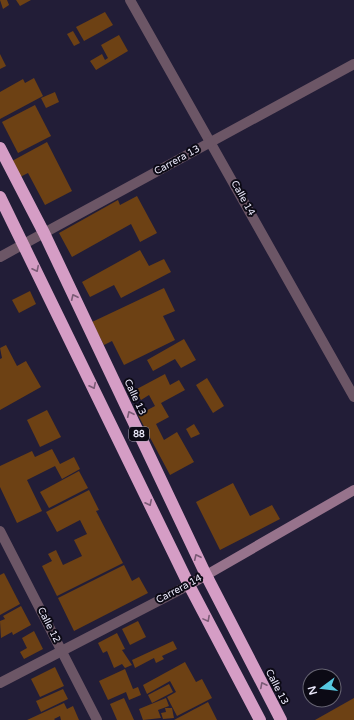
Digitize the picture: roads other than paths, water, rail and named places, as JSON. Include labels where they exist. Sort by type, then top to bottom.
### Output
[{"type":"highway","name":"Calle 13","points":[[0,148],[44,233],[206,575],[281,720]]},
{"type":"highway","name":"88","points":[[0,196],[189,584],[260,720]]},
{"type":"street","name":"Calle 14","points":[[130,0],[354,397]]},
{"type":"street","name":"Carrera 13","points":[[0,257],[354,64]]},
{"type":"street","name":"Carrera 14","points":[[0,682],[206,575],[354,490]]},
{"type":"street","name":"Calle 12","points":[[0,530],[97,720]]}]
